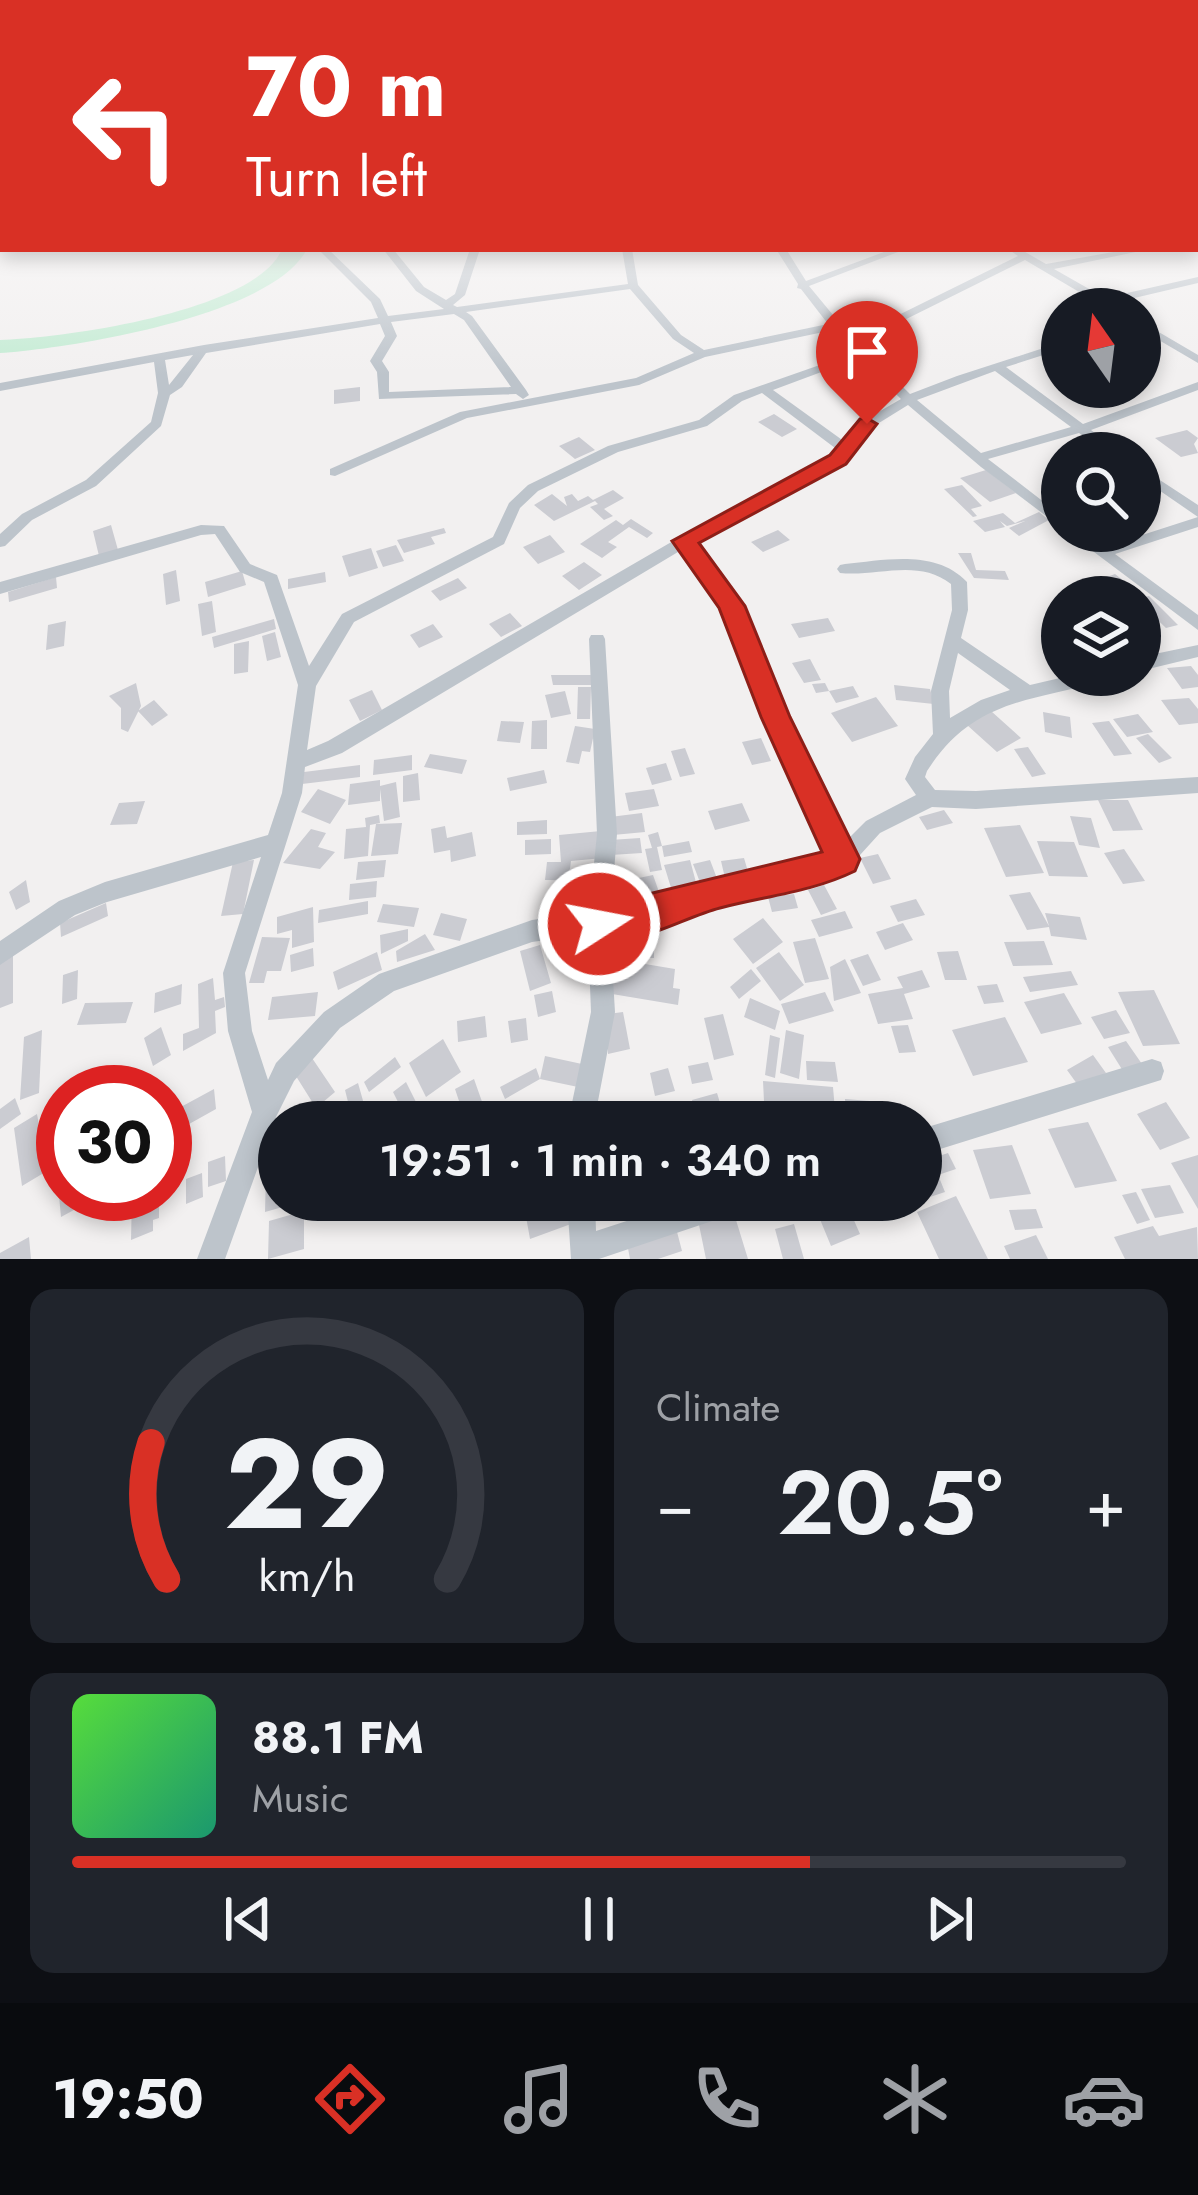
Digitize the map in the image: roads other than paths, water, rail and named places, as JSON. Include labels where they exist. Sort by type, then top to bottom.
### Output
[{"type":"street","points":[[332,258],[376,301],[387,322],[390,345],[376,361],[383,372],[383,395],[524,395],[639,381],[674,362],[702,354],[836,326]]},
{"type":"street","points":[[395,258],[420,289],[489,342],[524,395]]},
{"type":"street","points":[[450,308],[460,295],[472,258]]},
{"type":"street","points":[[628,258],[633,286],[676,338],[702,354]]},
{"type":"street","points":[[786,258],[801,286],[856,348],[1041,506]]},
{"type":"street","points":[[801,286],[877,258]]},
{"type":"street","points":[[262,1101],[240,1031],[234,973],[297,762],[307,685],[348,618],[499,540],[514,506],[533,488],[613,449],[703,423],[738,398],[856,348],[1008,258]]},
{"type":"street","points":[[1031,258],[1081,288]]},
{"type":"street","points":[[1047,267],[1097,258]]},
{"type":"street","points":[[1161,289],[1198,280]]},
{"type":"street","points":[[0,387],[450,308],[633,286]]},
{"type":"street","points":[[1161,336],[1198,360]]},
{"type":"street","points":[[674,362],[676,338]]},
{"type":"street","points":[[164,393],[178,384],[204,348]]},
{"type":"street","points":[[297,762],[335,747],[685,541],[848,452],[856,433],[911,397],[1041,352]]},
{"type":"street","points":[[0,542],[27,517],[65,500],[115,463],[157,423],[164,393],[159,356]]},
{"type":"street","points":[[998,367],[1083,432]]},
{"type":"street","points":[[981,457],[1080,430],[1198,386]]},
{"type":"street","points":[[764,389],[848,452]]},
{"type":"street","points":[[335,472],[451,419],[524,395]]},
{"type":"street","points":[[1161,486],[1198,512]]},
{"type":"street","points":[[1102,554],[1198,522]]},
{"type":"street","points":[[0,588],[201,530],[220,530],[245,568],[271,579],[307,685]]},
{"type":"street","points":[[685,541],[732,606],[776,717],[842,859]]},
{"type":"street","points":[[1099,552],[1198,624]]},
{"type":"street","points":[[845,569],[916,566],[955,577],[961,586],[954,642],[940,691],[942,734]]},
{"type":"street","points":[[585,1101],[603,1012],[599,924],[607,835],[597,639]]},
{"type":"street","points":[[954,642],[1027,692]]},
{"type":"street","points":[[1161,659],[1198,651]]},
{"type":"street","points":[[930,798],[915,779],[916,770],[942,734],[985,705],[1041,689]]},
{"type":"street","points":[[270,1101],[285,1072],[332,1020],[388,982],[532,931],[658,913],[715,892],[823,869],[842,859],[873,827],[930,798],[976,800],[1198,785]]},
{"type":"street","points":[[0,954],[55,915],[105,892],[274,843]]},
{"type":"street","points":[[942,1136],[1152,1071]]},
{"type":"street","points":[[211,1259],[258,1131]]},
{"type":"street","points":[[582,1221],[584,1254],[675,1221]]}]
